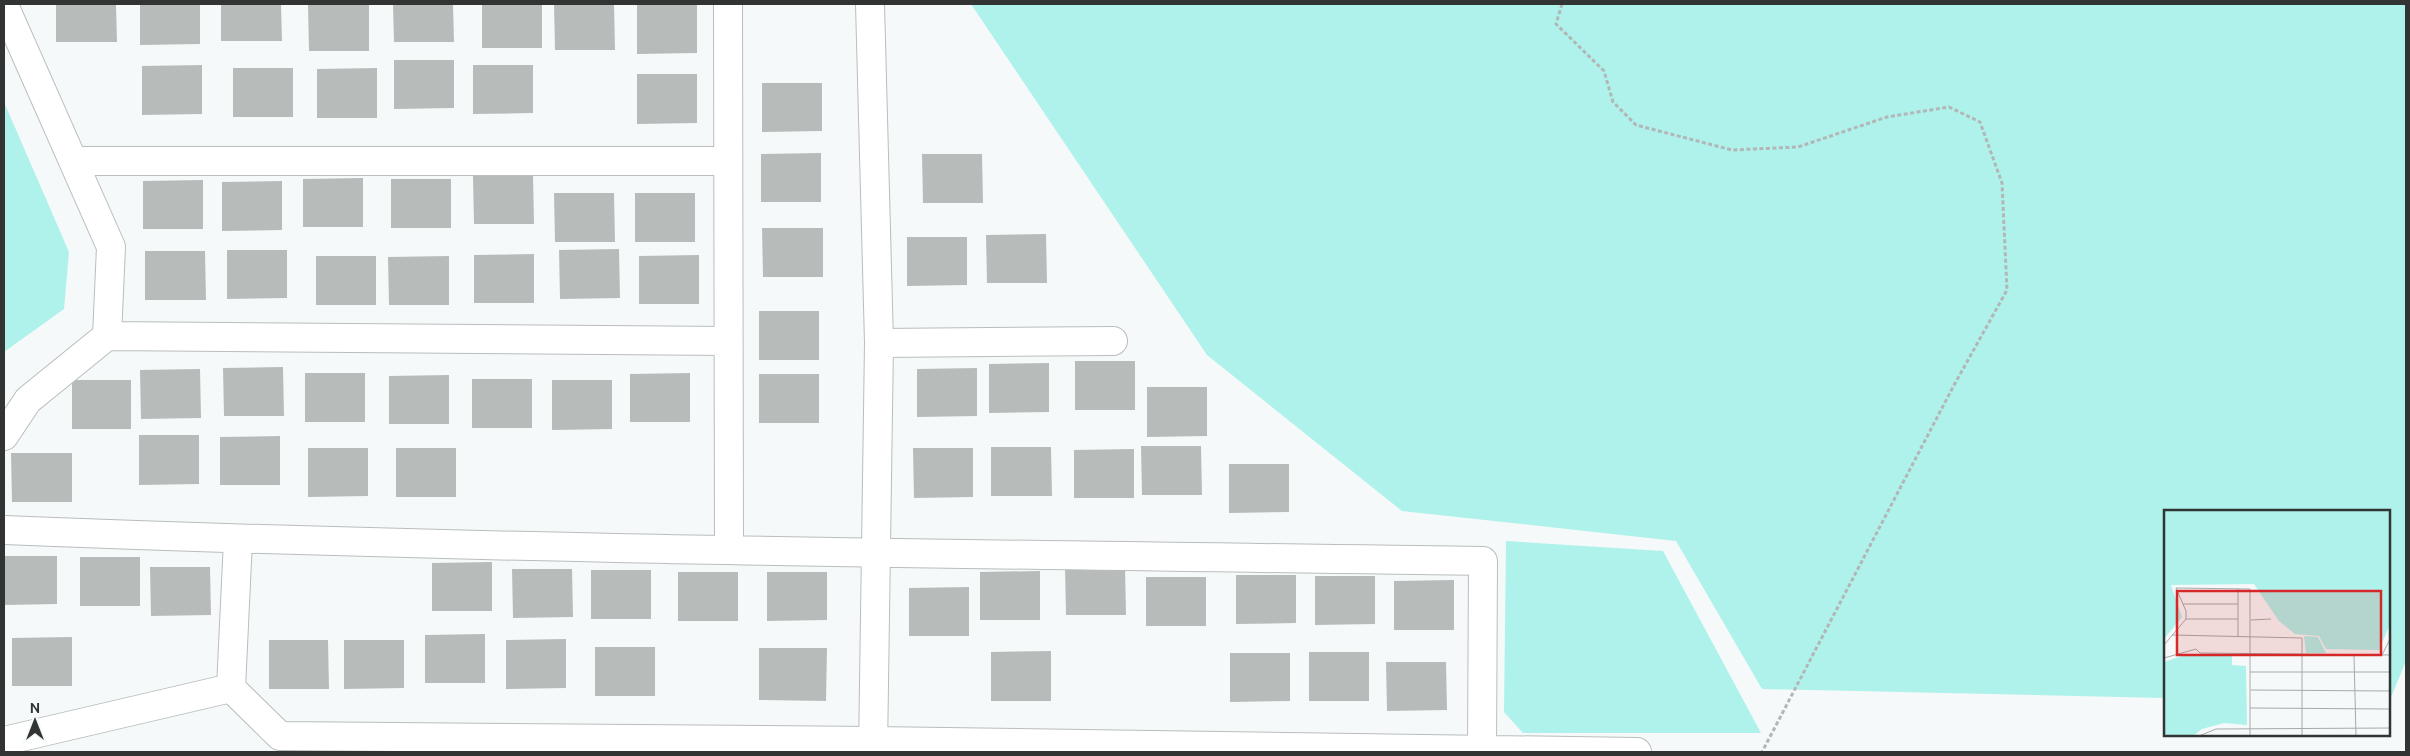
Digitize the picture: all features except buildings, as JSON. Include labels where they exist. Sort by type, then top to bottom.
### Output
[{"type":"street","points":[[728,4],[729,550]]},
{"type":"street","points":[[870,4],[879,342],[873,746]]},
{"type":"street","points":[[4,5],[111,247],[107,336]]},
{"type":"street","points":[[73,161],[728,161]]},
{"type":"street","points":[[4,436],[28,400],[107,336],[728,341]]},
{"type":"street","points":[[879,342],[1113,341]]},
{"type":"street","points":[[4,530],[238,540],[876,553],[1483,561],[1482,751]]},
{"type":"street","points":[[238,540],[231,688],[280,736],[873,746],[1638,752]]},
{"type":"street","points":[[4,742],[231,688]]},
{"type":"path","points":[[1562,4],[1556,24],[1604,72],[1613,102],[1636,125],[1732,150],[1798,147],[1887,117],[1949,107],[1980,122],[2002,183],[2007,290],[1953,388],[1762,752]]},
{"type":"shaded area","points":[[971,4],[2406,4],[2406,661],[2390,700],[2390,510],[2164,510],[2164,698],[1762,689],[1676,541],[1402,511],[1207,355]]},
{"type":"shaded area","points":[[4,102],[69,252],[64,309],[4,352]]},
{"type":"shaded area","points":[[1506,541],[1663,551],[1761,733],[1523,733],[1504,712]]}]
